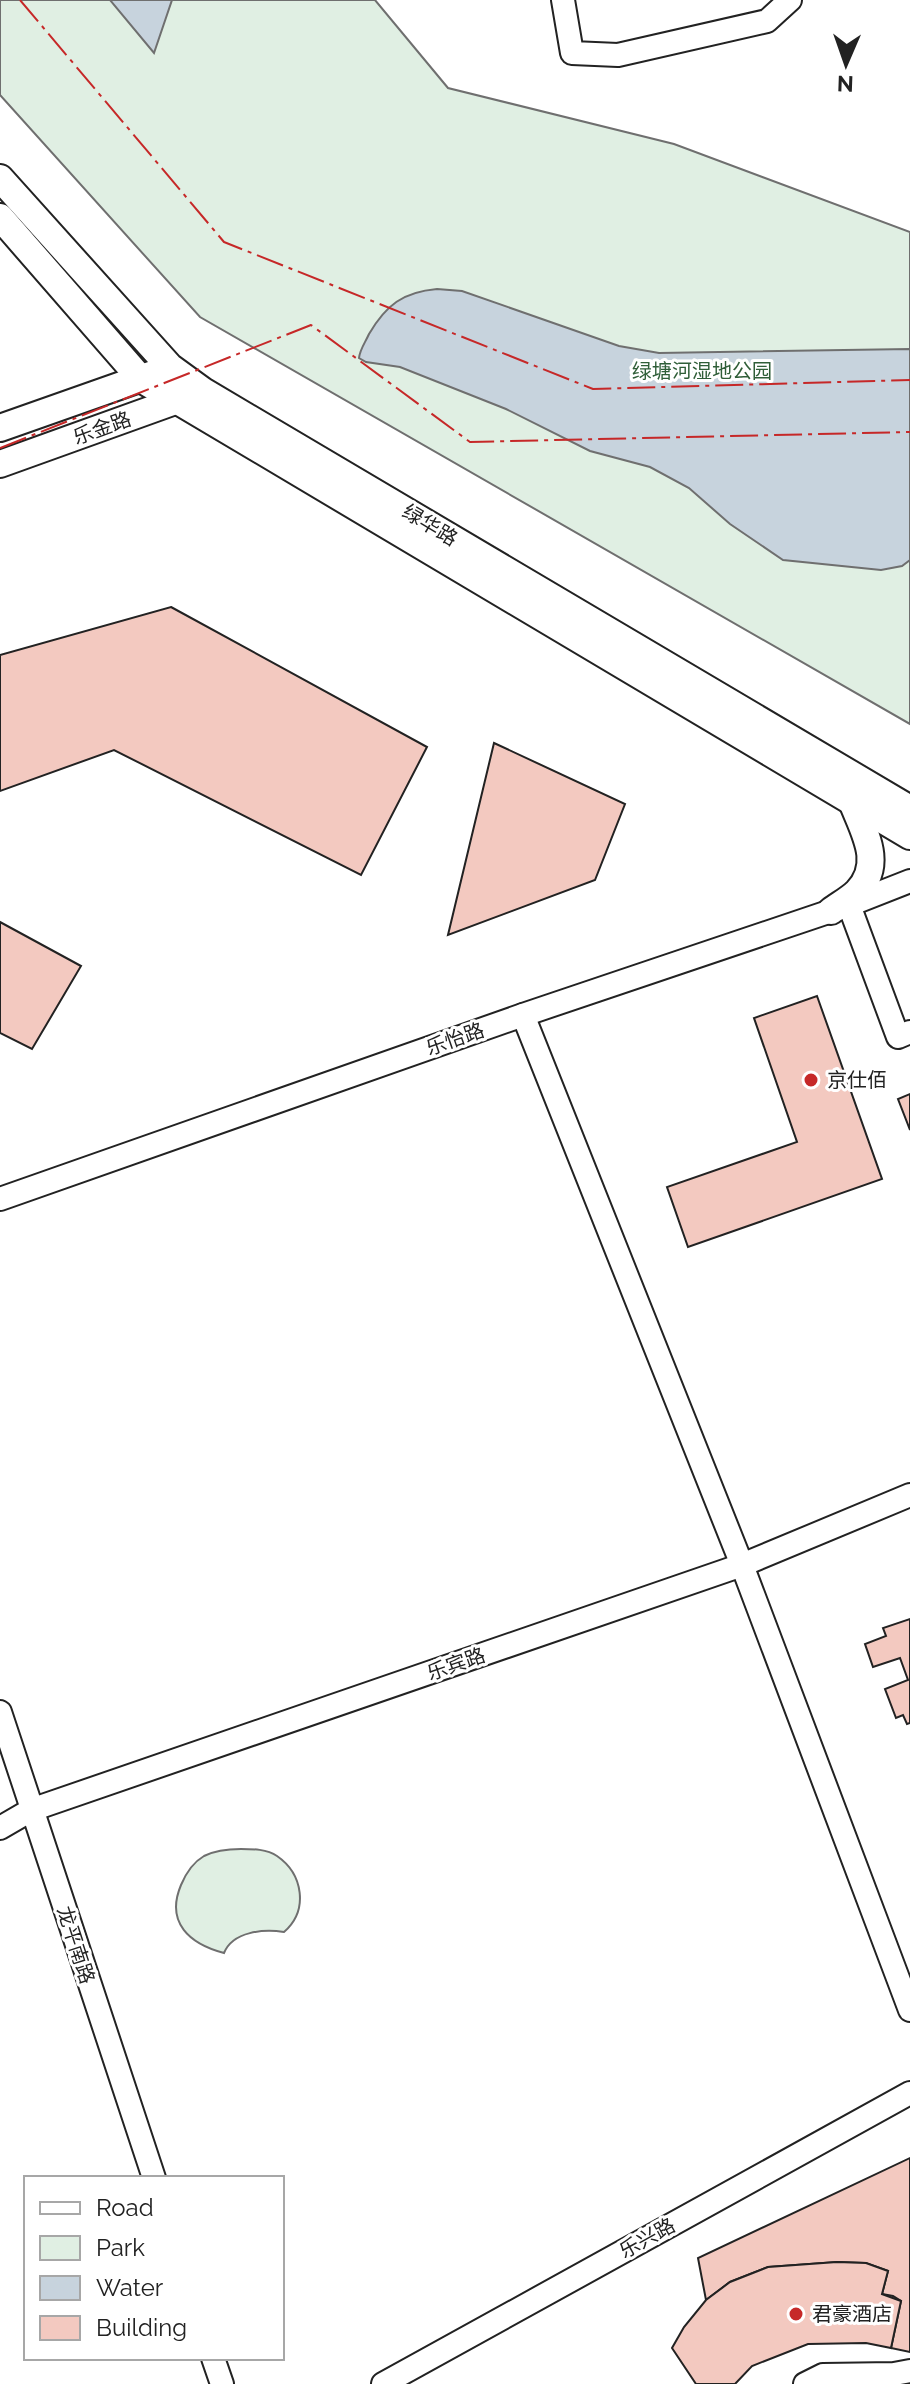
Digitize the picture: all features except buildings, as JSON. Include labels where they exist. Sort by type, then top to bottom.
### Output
[{"type":"main road","name":"绿华路","points":[[0,178],[170,367],[191,395],[910,836]]},
{"type":"main road","name":"绿华路","points":[[0,217],[141,379],[191,395],[910,809]]},
{"type":"main road","name":"乐金路","points":[[0,428],[170,367]]},
{"type":"main road","name":"乐金路","points":[[0,464],[191,395]]},
{"type":"main road","points":[[840,908],[857,892],[871,871],[871,856],[851,799]]},
{"type":"street","points":[[563,0],[572,53],[618,55],[767,21],[790,0]]},
{"type":"street","name":"乐怡路","points":[[0,1199],[910,881]]},
{"type":"street","points":[[840,908],[898,1037],[910,1032]]},
{"type":"street","points":[[523,1015],[742,1565],[910,2010]]},
{"type":"street","name":"乐宾路","points":[[0,1828],[31,1810],[742,1565],[910,1495]]},
{"type":"street","name":"龙平南路","points":[[0,1712],[153,2176]]},
{"type":"street","name":"乐兴路","points":[[383,2384],[910,2093]]},
{"type":"street","points":[[214,2360],[222,2384]]},
{"type":"street","points":[[805,2384],[823,2375],[910,2371]]},
{"type":"green space","name":"绿塘河湿地公园","points":[[0,0],[375,0],[448,88],[674,144],[910,232],[910,724],[200,317],[0,95]]},
{"type":"green space","points":[[255,1849],[277,1856],[293,1872],[300,1892],[300,1903],[292,1923],[284,1932],[267,1931],[242,1936],[234,1940],[224,1953],[191,1938],[179,1921],[176,1910],[187,1872],[209,1854]]},
{"type":"water","points":[[110,0],[172,0],[154,53]]},
{"type":"water","points":[[437,289],[462,291],[619,346],[659,353],[910,349],[910,560],[902,566],[881,570],[783,560],[730,524],[689,488],[650,467],[590,451],[506,409],[400,367],[366,362],[359,358],[369,334],[389,308],[414,293]]},
{"type":"power","points":[[20,0],[224,242],[593,389],[910,380]]},
{"type":"power","points":[[0,448],[311,325],[470,442],[910,432]]},
{"type":"place","name":"京仕佰","points":[[811,1080]]},
{"type":"place","name":"君豪酒店","points":[[796,2314]]}]
